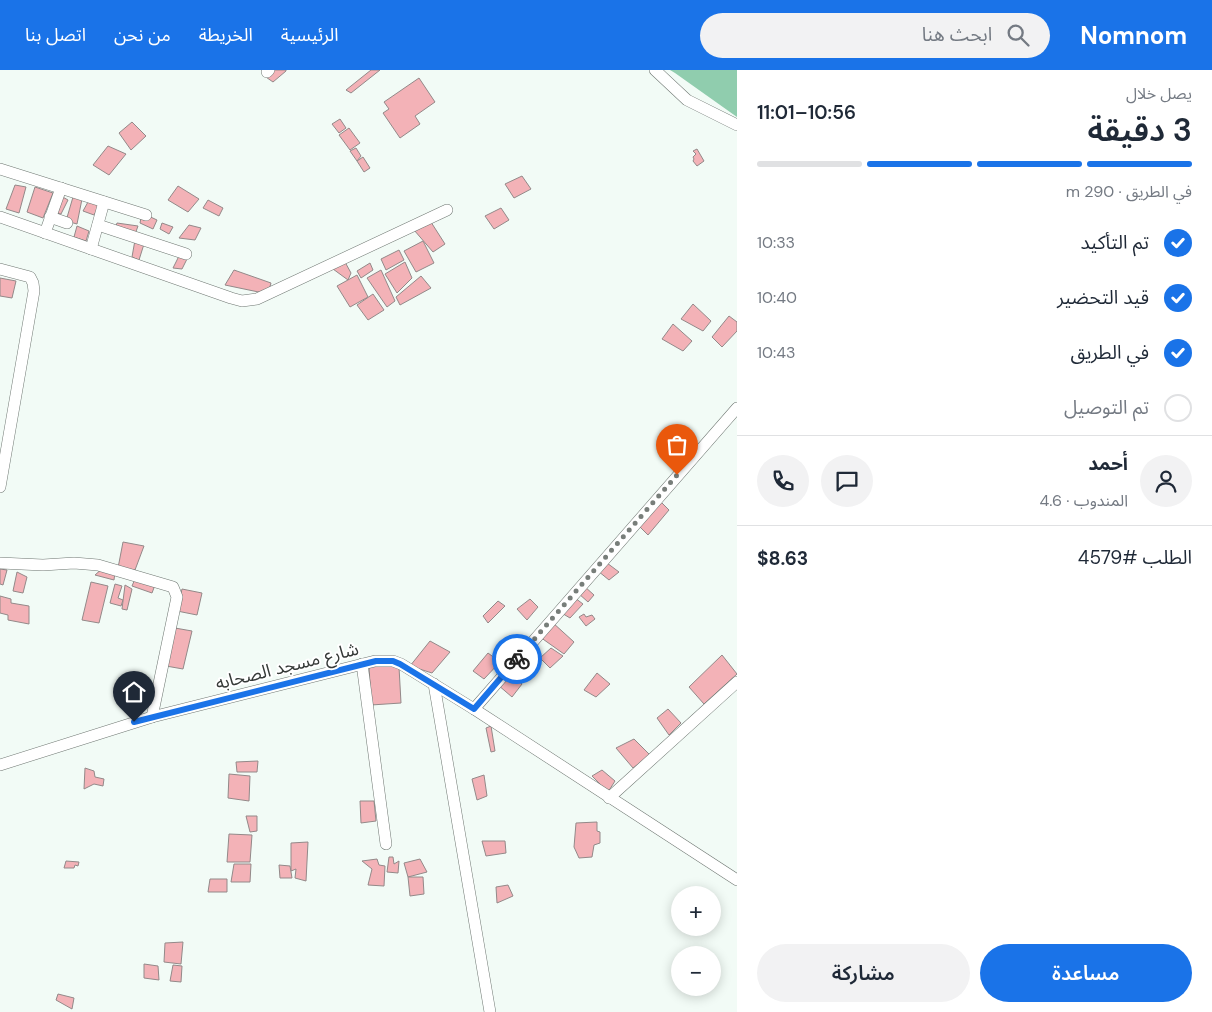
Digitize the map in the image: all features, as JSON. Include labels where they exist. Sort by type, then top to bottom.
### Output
[{"type":"street","points":[[655,70],[688,100],[737,124]]},
{"type":"street","points":[[0,169],[146,215]]},
{"type":"street","points":[[45,232],[61,188]]},
{"type":"street","points":[[91,249],[104,202]]},
{"type":"street","points":[[0,217],[232,298],[250,300],[257,299],[447,210]]},
{"type":"street","points":[[50,217],[67,224]]},
{"type":"street","points":[[98,225],[186,254]]},
{"type":"street","points":[[0,269],[30,277],[33,282],[34,291],[0,487]]},
{"type":"street","points":[[474,709],[737,408]]},
{"type":"street","points":[[0,563],[43,565],[74,563],[98,565],[173,587],[177,597],[152,717]]},
{"type":"street","name":"شارع مسجد الصحابه","points":[[0,765],[152,717],[362,664],[376,661],[393,661],[474,709],[737,880]]},
{"type":"street","points":[[362,664],[386,844]]},
{"type":"street","points":[[609,798],[737,682]]},
{"type":"street","points":[[434,684],[490,1012]]},
{"type":"shaded area","points":[[670,70],[737,70],[737,117],[675,73]]},
{"type":"building","points":[[270,70],[286,71],[273,82],[263,75]]},
{"type":"building","points":[[371,70],[380,70],[351,93],[346,90]]},
{"type":"building","points":[[419,78],[435,102],[415,116],[420,124],[400,138],[383,113],[389,109],[384,102]]},
{"type":"building","points":[[340,119],[346,128],[339,133],[332,124]]},
{"type":"building","points":[[132,122],[146,136],[131,150],[119,133]]},
{"type":"building","points":[[349,128],[360,143],[350,150],[339,135]]},
{"type":"building","points":[[108,146],[126,154],[109,175],[93,165]]},
{"type":"building","points":[[356,148],[361,156],[357,161],[350,151]]},
{"type":"building","points":[[697,149],[704,161],[697,166],[693,161],[693,157],[696,154],[693,151]]},
{"type":"building","points":[[363,157],[370,168],[364,172],[357,161]]},
{"type":"building","points":[[522,176],[531,189],[514,198],[505,184]]},
{"type":"building","points":[[15,185],[26,187],[19,213],[6,209]]},
{"type":"building","points":[[178,186],[199,199],[188,212],[168,200]]},
{"type":"building","points":[[35,187],[53,193],[43,218],[27,212]]},
{"type":"building","points":[[61,196],[68,200],[61,214],[52,212]]},
{"type":"building","points":[[73,197],[82,199],[77,224],[66,221]]},
{"type":"building","points":[[208,200],[223,208],[219,216],[203,208]]},
{"type":"building","points":[[88,202],[100,204],[94,215],[83,211]]},
{"type":"building","points":[[501,208],[509,220],[494,229],[485,216]]},
{"type":"building","points":[[142,213],[157,220],[153,229],[140,223]]},
{"type":"building","points":[[429,219],[445,244],[433,252],[414,230]]},
{"type":"building","points":[[117,223],[138,226],[134,237],[115,229]]},
{"type":"building","points":[[162,223],[173,227],[169,234],[160,229]]},
{"type":"building","points":[[189,225],[201,228],[195,240],[179,238]]},
{"type":"building","points":[[77,226],[89,231],[86,241],[74,237]]},
{"type":"building","points":[[135,240],[144,244],[139,260],[132,257]]},
{"type":"building","points":[[423,241],[434,263],[416,272],[404,251]]},
{"type":"building","points":[[399,250],[404,260],[386,270],[381,259]]},
{"type":"building","points":[[179,256],[188,257],[182,269],[173,268]]},
{"type":"building","points":[[345,262],[351,273],[348,280],[333,269]]},
{"type":"building","points":[[405,262],[412,278],[397,293],[385,274]]},
{"type":"building","points":[[370,263],[373,270],[361,278],[357,271]]},
{"type":"building","points":[[234,270],[271,283],[268,294],[225,285]]},
{"type":"building","points":[[381,270],[395,301],[387,307],[367,278]]},
{"type":"building","points":[[357,275],[368,297],[350,307],[337,286]]},
{"type":"building","points":[[421,276],[431,288],[400,305],[396,297]]},
{"type":"building","points":[[0,278],[16,281],[12,298],[0,296]]},
{"type":"building","points":[[373,294],[384,310],[368,320],[357,305]]},
{"type":"building","points":[[693,304],[711,321],[703,331],[681,319]]},
{"type":"building","points":[[729,316],[737,322],[737,331],[722,347],[712,337]]},
{"type":"building","points":[[673,324],[692,341],[683,351],[662,339]]},
{"type":"building","points":[[658,499],[669,510],[648,535],[637,524]]},
{"type":"building","points":[[123,542],[144,546],[135,570],[118,568]]},
{"type":"building","points":[[607,563],[619,572],[609,580],[598,571]]},
{"type":"building","points":[[103,568],[115,572],[114,580],[95,575]]},
{"type":"building","points":[[0,569],[7,570],[3,585],[0,584]]},
{"type":"building","points":[[17,572],[27,577],[23,593],[13,591]]},
{"type":"building","points":[[135,579],[155,585],[152,593],[132,586]]},
{"type":"building","points":[[91,582],[108,586],[99,623],[82,620]]},
{"type":"building","points":[[115,584],[122,586],[118,598],[123,600],[121,606],[110,603]]},
{"type":"building","points":[[125,585],[132,589],[127,610],[122,609]]},
{"type":"building","points":[[584,586],[594,595],[588,602],[578,593]]},
{"type":"building","points":[[182,589],[202,593],[197,615],[177,611]]},
{"type":"building","points":[[0,596],[11,599],[11,603],[29,606],[29,624],[8,620],[8,615],[0,613]]},
{"type":"building","points":[[575,598],[583,604],[570,618],[560,612]]},
{"type":"building","points":[[530,599],[538,607],[527,620],[517,609]]},
{"type":"building","points":[[498,601],[505,606],[488,623],[483,616]]},
{"type":"building","points":[[584,614],[586,617],[592,615],[595,619],[586,626],[579,617]]},
{"type":"building","points":[[552,622],[574,642],[564,654],[540,637]]},
{"type":"building","points":[[175,628],[192,631],[183,669],[166,666]]},
{"type":"building","points":[[430,641],[450,652],[432,673],[410,666]]},
{"type":"building","points":[[551,648],[563,656],[550,668],[540,658]]},
{"type":"building","points":[[529,649],[539,660],[531,672],[518,661]]},
{"type":"building","points":[[488,653],[500,662],[484,679],[473,671]]},
{"type":"building","points":[[722,655],[737,674],[704,704],[689,687]]},
{"type":"building","points":[[369,665],[399,667],[401,703],[371,705]]},
{"type":"building","points":[[509,672],[522,684],[512,697],[498,685]]},
{"type":"building","points":[[597,673],[610,684],[596,697],[584,690]]},
{"type":"building","points":[[668,709],[681,723],[669,735],[657,718]]},
{"type":"building","points":[[491,726],[495,751],[491,752],[486,728]]},
{"type":"building","points":[[634,739],[650,755],[633,768],[616,748]]},
{"type":"building","points":[[258,761],[257,772],[237,772],[236,762]]},
{"type":"building","points":[[85,768],[94,771],[95,777],[104,779],[103,786],[94,784],[84,789]]},
{"type":"building","points":[[602,770],[615,781],[608,792],[592,776]]},
{"type":"building","points":[[229,774],[250,776],[249,801],[228,798]]},
{"type":"building","points":[[484,775],[487,796],[477,800],[472,779]]},
{"type":"building","points":[[360,801],[374,801],[376,821],[361,823]]},
{"type":"building","points":[[246,816],[257,816],[257,831],[250,832]]},
{"type":"building","points":[[597,822],[597,831],[600,832],[600,843],[594,845],[592,857],[579,858],[574,847],[576,823]]},
{"type":"building","points":[[229,834],[252,835],[250,862],[227,862]]},
{"type":"building","points":[[482,841],[505,841],[506,853],[486,856]]},
{"type":"building","points":[[308,842],[306,881],[295,878],[296,869],[291,871],[291,843]]},
{"type":"building","points":[[389,857],[393,857],[394,864],[399,861],[398,873],[387,872]]},
{"type":"building","points":[[377,859],[379,865],[385,866],[384,886],[368,885],[372,869],[362,861]]},
{"type":"building","points":[[420,859],[427,872],[408,877],[404,863]]},
{"type":"building","points":[[66,861],[79,862],[78,866],[75,865],[74,868],[64,868]]},
{"type":"building","points":[[234,864],[251,864],[250,882],[231,882]]},
{"type":"building","points":[[279,865],[290,866],[292,878],[280,878]]},
{"type":"building","points":[[408,877],[423,877],[424,894],[410,896]]},
{"type":"building","points":[[210,879],[227,879],[227,892],[208,892]]},
{"type":"building","points":[[508,885],[513,896],[497,903],[496,887]]},
{"type":"building","points":[[183,942],[181,964],[164,962],[165,943]]},
{"type":"building","points":[[144,964],[158,966],[159,980],[144,978]]},
{"type":"building","points":[[173,965],[182,966],[181,982],[170,981]]},
{"type":"building","points":[[58,994],[74,998],[72,1009],[56,1000]]},
{"type":"way so far","points":[[517,659],[677,475]]},
{"type":"route","points":[[134,722],[386,660],[400,664],[474,709],[517,659]]}]
